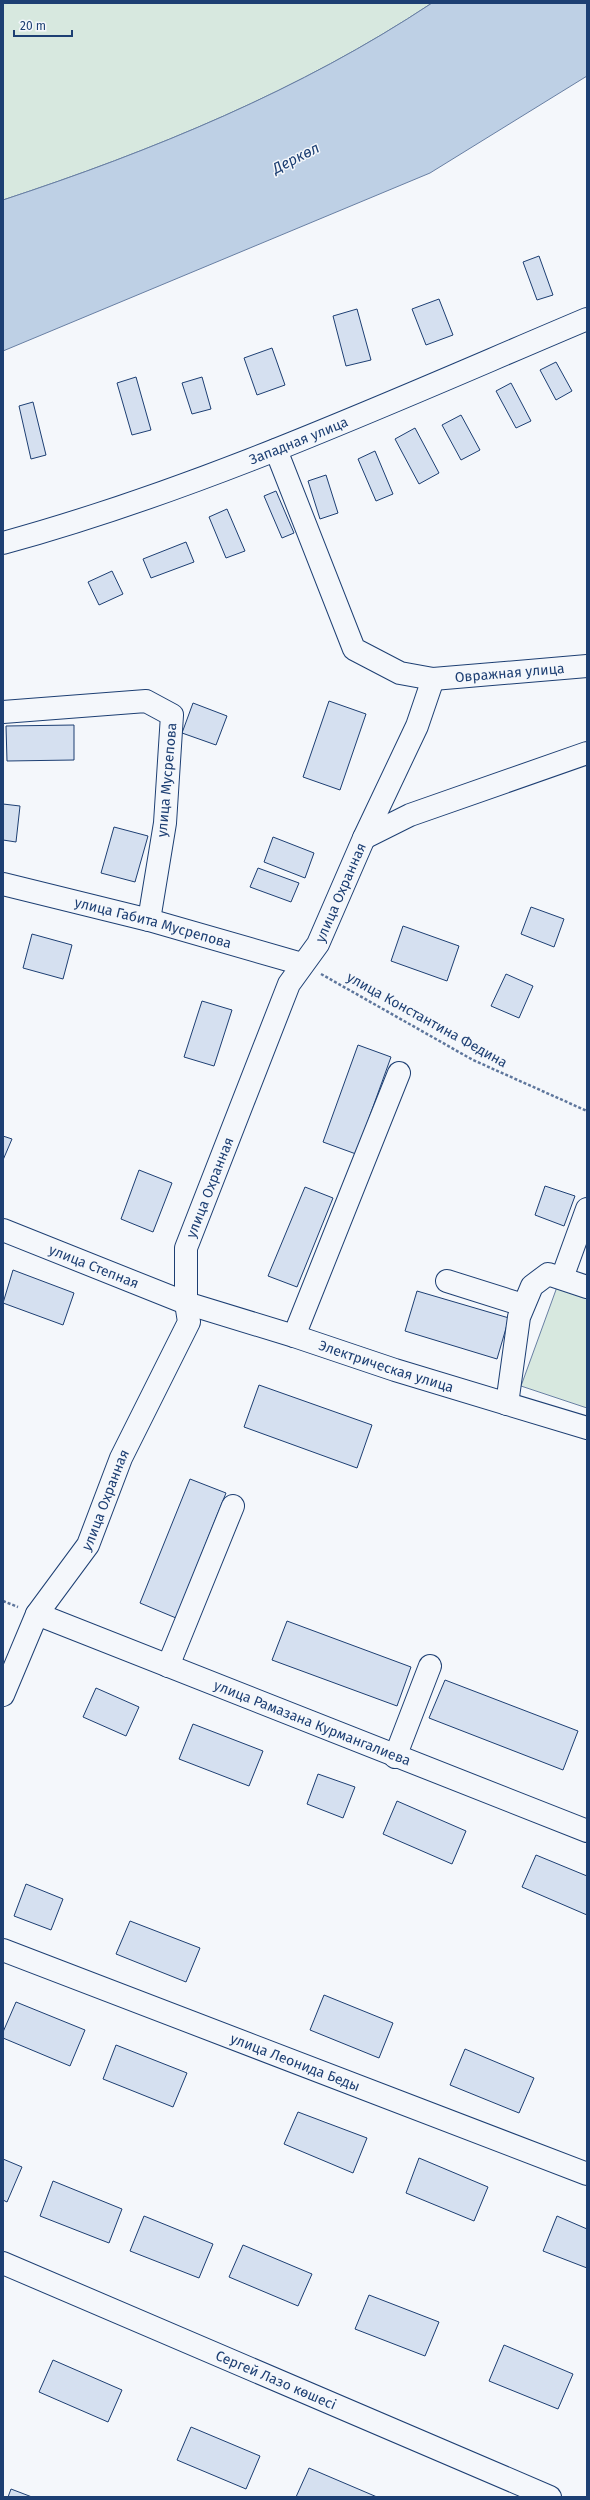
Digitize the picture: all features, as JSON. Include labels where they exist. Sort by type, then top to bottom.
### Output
[{"type":"street","name":"Западная улица","points":[[3,543],[59,528],[276,450],[587,319]]},
{"type":"street","name":"Овражная улица","points":[[276,450],[354,649],[400,673],[433,678],[587,666]]},
{"type":"street","name":"улица Охранная","points":[[3,1695],[37,1614],[88,1545],[121,1458],[189,1322],[186,1303],[186,1248],[289,984],[302,964],[318,944],[364,838],[417,726],[433,678]]},
{"type":"street","name":"улица Мусрепова","points":[[3,712],[146,701],[172,716],[165,823],[149,920]]},
{"type":"street","points":[[364,838],[410,815],[587,753]]},
{"type":"street","name":"улица Габита Мусрепова","points":[[3,884],[149,920],[302,964]]},
{"type":"street","points":[[294,1336],[399,1073]]},
{"type":"street","points":[[562,1278],[587,1209]]},
{"type":"street","name":"улица Степная","points":[[3,1230],[186,1303]]},
{"type":"street","points":[[507,1404],[512,1356],[523,1305],[532,1286],[548,1274],[587,1287]]},
{"type":"street","points":[[447,1281],[523,1305]]},
{"type":"street","name":"Электрическая улица","points":[[186,1303],[294,1336],[395,1370],[587,1428]]},
{"type":"street","points":[[168,1666],[233,1506]]},
{"type":"street","name":"улица Рамазана Курмангалиева","points":[[37,1614],[395,1757],[587,1830]]},
{"type":"street","points":[[395,1757],[430,1666]]},
{"type":"street","name":"улица Леонида Беды","points":[[3,1950],[587,2174]]},
{"type":"street","name":"Сергей Лазо көшесі","points":[[3,2263],[550,2497]]},
{"type":"path","name":"улица Константина Федина","points":[[302,964],[377,1004],[473,1060],[587,1111]]},
{"type":"shaded area","points":[[3,3],[432,3],[331,64],[224,116],[114,161],[3,200]]},
{"type":"shaded area","points":[[557,1287],[587,1297],[587,1408],[521,1386]]},
{"type":"water","name":"Деркөл","points":[[432,3],[587,3],[587,76],[430,173],[3,351],[3,200],[114,161],[224,116],[331,64]]},
{"type":"building","points":[[539,256],[553,295],[537,300],[523,262]]},
{"type":"building","points":[[439,299],[453,335],[426,345],[412,309]]},
{"type":"building","points":[[357,309],[371,360],[346,366],[333,316]]},
{"type":"building","points":[[272,348],[285,385],[257,395],[244,358]]},
{"type":"building","points":[[556,362],[572,391],[556,400],[540,370]]},
{"type":"building","points":[[136,377],[151,430],[132,435],[117,383]]},
{"type":"building","points":[[202,377],[211,409],[192,414],[182,383]]},
{"type":"building","points":[[511,383],[531,421],[516,428],[496,391]]},
{"type":"building","points":[[33,402],[46,455],[31,459],[19,406]]},
{"type":"building","points":[[461,415],[480,450],[461,460],[442,425]]},
{"type":"building","points":[[415,428],[439,473],[419,484],[395,439]]},
{"type":"building","points":[[375,451],[393,494],[376,501],[358,459]]},
{"type":"building","points":[[326,475],[338,513],[320,519],[308,481]]},
{"type":"building","points":[[276,491],[294,533],[282,538],[264,496]]},
{"type":"building","points":[[227,509],[245,551],[226,558],[209,517]]},
{"type":"building","points":[[186,542],[194,562],[151,578],[143,559]]},
{"type":"building","points":[[112,571],[123,594],[99,605],[88,582]]},
{"type":"building","points":[[329,701],[366,714],[340,790],[303,777]]},
{"type":"building","points":[[193,703],[227,716],[216,745],[182,733]]},
{"type":"building","points":[[74,725],[74,760],[7,761],[6,726]]},
{"type":"building","points":[[3,804],[20,806],[16,842],[3,840]]},
{"type":"building","points":[[114,827],[148,836],[135,882],[101,873]]},
{"type":"building","points":[[273,837],[314,853],[305,878],[264,862]]},
{"type":"building","points":[[258,868],[299,883],[291,902],[250,887]]},
{"type":"building","points":[[531,907],[564,919],[554,947],[521,934]]},
{"type":"building","points":[[403,926],[459,946],[447,981],[391,961]]},
{"type":"building","points":[[32,934],[72,945],[63,979],[23,968]]},
{"type":"building","points":[[506,974],[533,986],[519,1018],[491,1006]]},
{"type":"building","points":[[202,1001],[232,1010],[214,1066],[184,1057]]},
{"type":"building","points":[[358,1045],[391,1057],[356,1154],[323,1142]]},
{"type":"building","points":[[3,1136],[12,1139],[3,1160]]},
{"type":"building","points":[[139,1170],[172,1183],[153,1232],[121,1219]]},
{"type":"building","points":[[545,1186],[575,1196],[564,1226],[535,1215]]},
{"type":"building","points":[[305,1187],[333,1198],[297,1287],[268,1276]]},
{"type":"building","points":[[13,1270],[74,1293],[63,1325],[3,1303]]},
{"type":"building","points":[[417,1291],[509,1318],[497,1359],[405,1331]]},
{"type":"building","points":[[259,1385],[372,1425],[357,1468],[244,1427]]},
{"type":"building","points":[[190,1479],[226,1493],[176,1618],[140,1603]]},
{"type":"building","points":[[287,1621],[411,1667],[397,1706],[272,1660]]},
{"type":"building","points":[[445,1680],[578,1731],[563,1770],[429,1718]]},
{"type":"building","points":[[96,1688],[139,1707],[126,1736],[83,1717]]},
{"type":"building","points":[[193,1724],[263,1751],[249,1786],[179,1759]]},
{"type":"building","points":[[318,1774],[355,1787],[343,1818],[307,1804]]},
{"type":"building","points":[[397,1801],[466,1831],[452,1864],[383,1834]]},
{"type":"building","points":[[536,1855],[587,1876],[587,1915],[522,1887]]},
{"type":"building","points":[[26,1884],[63,1899],[51,1930],[14,1916]]},
{"type":"building","points":[[130,1921],[200,1948],[186,1982],[116,1954]]},
{"type":"building","points":[[324,1995],[393,2023],[379,2058],[310,2030]]},
{"type":"building","points":[[16,2002],[85,2030],[70,2066],[3,2038],[3,2032]]},
{"type":"building","points":[[116,2045],[187,2073],[173,2107],[103,2079]]},
{"type":"building","points":[[465,2049],[534,2078],[519,2113],[450,2085]]},
{"type":"building","points":[[298,2112],[367,2138],[353,2173],[284,2144]]},
{"type":"building","points":[[419,2158],[488,2187],[474,2221],[406,2193]]},
{"type":"building","points":[[3,2159],[22,2167],[7,2202],[3,2200]]},
{"type":"building","points":[[53,2181],[122,2209],[109,2243],[40,2216]]},
{"type":"building","points":[[144,2216],[213,2244],[199,2278],[130,2251]]},
{"type":"building","points":[[557,2216],[587,2229],[587,2268],[543,2251]]},
{"type":"building","points":[[243,2245],[312,2274],[298,2306],[229,2277]]},
{"type":"building","points":[[369,2295],[439,2322],[425,2356],[355,2329]]},
{"type":"building","points":[[504,2345],[573,2374],[558,2409],[489,2381]]},
{"type":"building","points":[[53,2360],[122,2390],[108,2422],[39,2392]]},
{"type":"building","points":[[191,2427],[260,2456],[246,2489],[177,2460]]},
{"type":"building","points":[[309,2468],[377,2497],[296,2497]]},
{"type":"building","points":[[11,2489],[32,2497],[8,2497]]}]
